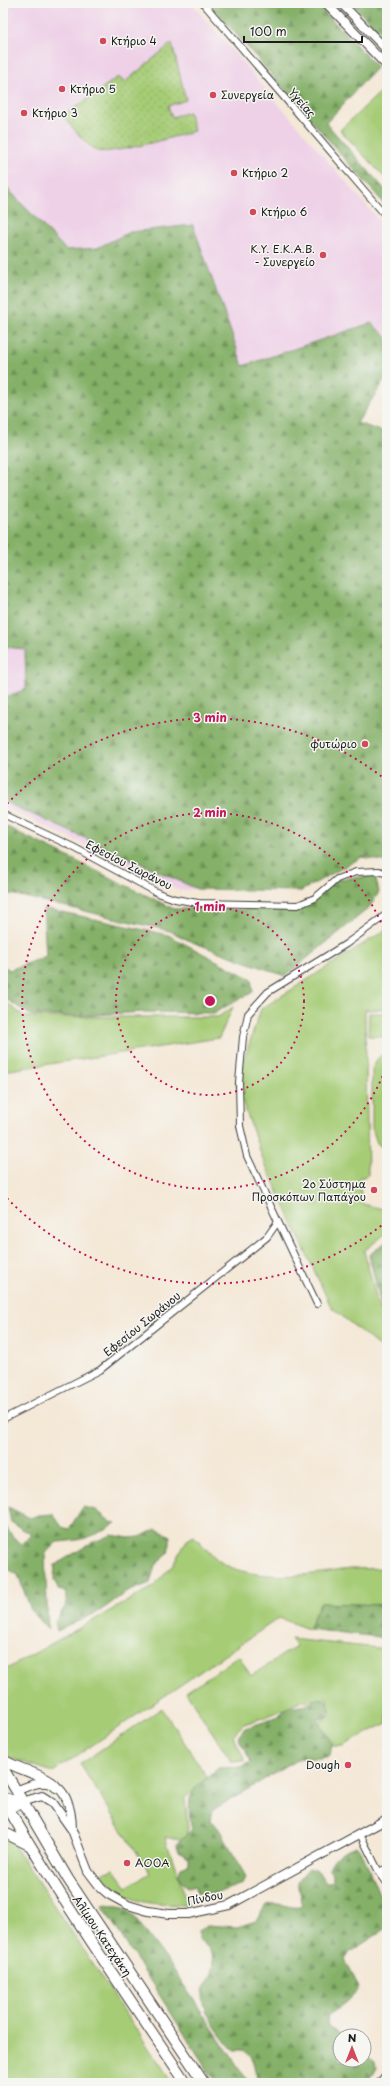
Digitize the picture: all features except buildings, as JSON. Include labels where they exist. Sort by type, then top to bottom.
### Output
[{"type":"main road","points":[[3,1760],[21,1770],[48,1779],[56,1787]]},
{"type":"main road","name":"Αλίμου Κατεχάκη","points":[[3,1768],[68,1879],[200,2080]]},
{"type":"main road","points":[[3,1797],[16,1790]]},
{"type":"main road","points":[[3,1797],[22,1802]]},
{"type":"main road","name":"Αλίμου Κατεχάκη","points":[[3,1797],[6,1812],[186,2083]]},
{"type":"main road","points":[[6,1812],[22,1802]]},
{"type":"main road","points":[[3,1832],[29,1845]]},
{"type":"main road","points":[[176,2083],[178,2071]]},
{"type":"street","name":"Υγείας","points":[[203,3],[387,217]]},
{"type":"street","points":[[326,3],[386,64]]},
{"type":"street","points":[[341,3],[387,50]]},
{"type":"street","name":"Εφεσίου Σωράνου","points":[[3,814],[73,847],[158,893],[175,899],[198,903],[298,906],[315,898],[337,880],[356,872],[379,871],[387,874]]},
{"type":"street","points":[[317,1304],[277,1223],[247,1156],[240,1126],[238,1082],[243,1037],[248,1014],[268,992],[346,944],[387,914]]},
{"type":"street","name":"Εφεσίου Σωράνου","points":[[3,1419],[105,1367],[267,1237],[277,1223]]},
{"type":"street","points":[[16,1790],[38,1783],[46,1783],[56,1787]]},
{"type":"street","name":"Πίνδου","points":[[56,1787],[65,1796],[70,1805],[72,1830]]},
{"type":"street","name":"Πίνδου","points":[[22,1802],[40,1796],[48,1798],[55,1805],[72,1830],[88,1870],[108,1894],[140,1909],[159,1913],[188,1914],[229,1905],[387,1819]]},
{"type":"street","points":[[360,1834],[379,1872],[387,1883]]},
{"type":"street","points":[[379,1872],[387,1868]]},
{"type":"street","points":[[379,2083],[387,2073]]},
{"type":"shaded area","points":[[14,3],[191,3],[387,229],[387,375],[344,421],[364,848],[301,883],[180,890],[3,806],[3,14]]},
{"type":"green space","points":[[209,3],[316,3],[377,67],[326,123],[387,192],[387,207]]},
{"type":"green space","points":[[351,3],[387,3],[387,40]]},
{"type":"green space","points":[[172,43],[186,100],[168,106],[172,117],[189,112],[194,131],[145,144],[105,151],[98,151],[84,141],[63,116],[118,77],[125,82]]},
{"type":"green space","points":[[387,86],[387,180],[340,130]]},
{"type":"green space","points":[[3,184],[66,250],[97,248],[130,232],[193,225],[243,366],[371,323],[387,337],[387,376],[357,423],[387,433],[387,862],[362,857],[301,891],[197,889],[3,801],[3,698],[26,689],[25,649],[4,647],[3,642]]},
{"type":"green space","points":[[3,825],[174,909],[290,910],[315,898],[337,879],[375,876],[379,892],[369,908],[285,976],[192,942],[170,931],[3,892]]},
{"type":"green space","points":[[43,908],[168,935],[251,979],[253,992],[214,1013],[144,1012],[80,1016],[31,1015],[3,997],[3,966],[10,970],[46,956]]},
{"type":"green space","points":[[387,929],[387,1009],[365,1010],[368,1175],[358,1179],[363,1204],[387,1210],[385,1234],[364,1251],[387,1338],[387,1353],[331,1307],[262,1157],[236,1083],[261,1009]]},
{"type":"green space","points":[[3,1000],[25,1017],[218,1017],[233,1007],[219,1038],[3,1071]]},
{"type":"green space","points":[[369,1013],[387,1013],[387,1037],[368,1036]]},
{"type":"green space","points":[[387,1050],[387,1152],[377,1143],[372,1128],[372,1069],[378,1058]]},
{"type":"green space","points":[[387,1241],[387,1329],[369,1255]]},
{"type":"green space","points":[[8,1507],[30,1518],[39,1515],[53,1514],[62,1527],[69,1529],[83,1507],[96,1510],[111,1522],[116,1523],[88,1537],[57,1542],[45,1554],[48,1629],[31,1610],[18,1575],[3,1566],[3,1530],[6,1527],[14,1538],[22,1544],[32,1535],[11,1522]]},
{"type":"green space","points":[[156,1529],[171,1536],[168,1554],[155,1565],[150,1583],[125,1593],[100,1611],[57,1631],[55,1622],[67,1604],[65,1592],[59,1590],[54,1580],[55,1565],[91,1543],[112,1535],[129,1538],[140,1537]]},
{"type":"green space","points":[[194,1536],[218,1560],[230,1567],[245,1572],[278,1576],[312,1574],[347,1569],[387,1568],[387,1605],[320,1603],[308,1629],[279,1618],[53,1772],[10,1758],[3,1745],[3,1671],[154,1586],[171,1567],[187,1540]]},
{"type":"green space","points":[[320,1603],[387,1605],[387,1638],[308,1629]]},
{"type":"green space","points":[[291,1639],[387,1649],[387,1723],[343,1746],[332,1746],[320,1722],[331,1714],[327,1698],[300,1702],[266,1717],[244,1724],[233,1735],[245,1761],[231,1761],[186,1692],[239,1656],[251,1676],[296,1646]]},
{"type":"green space","points":[[318,1698],[327,1701],[330,1710],[327,1717],[317,1720],[332,1743],[330,1756],[320,1758],[300,1758],[213,1810],[211,1820],[219,1829],[246,1877],[243,1884],[209,1894],[197,1893],[196,1886],[188,1888],[181,1882],[179,1873],[181,1867],[189,1864],[189,1857],[178,1851],[177,1844],[192,1829],[189,1804],[196,1787],[218,1768],[241,1767],[251,1762],[238,1737],[245,1728],[276,1718],[287,1708],[307,1705]]},
{"type":"green space","points":[[162,1708],[207,1777],[185,1799],[188,1828],[185,1841],[165,1837],[188,1905],[151,1903],[131,1898],[111,1884],[101,1874],[113,1869],[127,1887],[150,1873],[80,1764]]},
{"type":"green space","points":[[3,1836],[11,1841],[170,2080],[169,2083],[3,2083]]},
{"type":"green space","points":[[356,1846],[361,1850],[387,1913],[387,1928],[350,1952],[345,1960],[359,1987],[350,1999],[328,2015],[327,2021],[332,2028],[332,2068],[372,2068],[372,2060],[375,2062],[376,2068],[367,2083],[258,2083],[252,2058],[245,2051],[234,2051],[213,2024],[209,2016],[204,2000],[203,1990],[209,1980],[214,1965],[214,1960],[207,1947],[198,1939],[198,1931],[207,1925],[237,1927],[256,1921],[266,1905],[281,1904],[292,1907],[301,1907],[302,1900],[298,1885],[303,1875],[309,1868],[318,1871],[325,1882],[332,1882],[332,1875],[329,1868],[336,1857]]},
{"type":"green space","points":[[106,1905],[124,1908],[133,1915],[169,1963],[249,2083],[216,2083],[102,1906]]},
{"type":"place","name":"Κτήριο 4","points":[[103,41]]},
{"type":"place","name":"Κτήριο 5","points":[[62,89]]},
{"type":"place","name":"Συνεργεία","points":[[213,95]]},
{"type":"place","name":"Κτήριο 3","points":[[24,113]]},
{"type":"place","name":"Κτήριο 2","points":[[234,173]]},
{"type":"place","name":"Κτήριο 6","points":[[253,212]]},
{"type":"place","name":"Κ.Υ. Ε.Κ.Α.Β. - Συνεργείο","points":[[323,255]]},
{"type":"place","name":"φυτώριο","points":[[365,744]]},
{"type":"place","name":"2ο Σύστημα Προσκόπων Παπάγου","points":[[374,1190]]},
{"type":"place","name":"Dough","points":[[348,1765]]},
{"type":"place","name":"ΑΟΟΑ","points":[[127,1863]]}]
